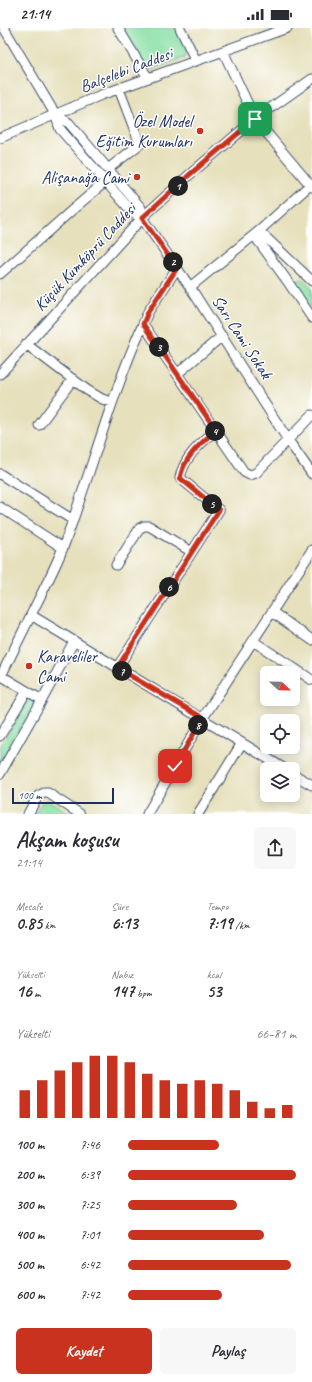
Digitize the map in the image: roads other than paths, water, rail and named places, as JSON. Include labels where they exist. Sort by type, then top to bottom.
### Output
[{"type":"street","name":"Sarı Cami Sokak","points":[[4,28],[55,114],[60,129],[132,213],[142,218],[190,287],[288,440],[312,474]]},
{"type":"street","points":[[118,28],[148,78]]},
{"type":"street","points":[[180,28],[196,61]]},
{"type":"street","name":"Balçelebi Caddesi","points":[[0,138],[55,114],[119,89],[287,28]]},
{"type":"street","points":[[190,287],[311,186],[255,119],[223,51]]},
{"type":"street","name":"Küçük Kumköprü Caddesi","points":[[0,374],[142,218],[188,176],[255,119],[312,79]]},
{"type":"street","points":[[108,169],[140,144],[119,89]]},
{"type":"street","name":"Sarı Cami Sokak","points":[[55,114],[69,123],[141,208],[142,218]]},
{"type":"street","points":[[0,274],[105,182]]},
{"type":"street","points":[[256,233],[312,281]]},
{"type":"street","points":[[256,233],[312,318]]},
{"type":"street","points":[[42,700],[0,676],[63,548],[112,402],[134,344],[148,312],[177,268]]},
{"type":"street","points":[[288,282],[302,272]]},
{"type":"street","points":[[143,324],[244,472],[250,475],[256,473],[312,415]]},
{"type":"street","points":[[177,374],[222,336]]},
{"type":"street","points":[[26,344],[102,399],[112,402]]},
{"type":"street","points":[[39,424],[73,379]]},
{"type":"street","points":[[117,668],[219,510],[180,478],[182,468],[196,447],[216,430]]},
{"type":"street","points":[[0,474],[73,520]]},
{"type":"street","points":[[0,508],[63,548]]},
{"type":"street","points":[[116,565],[140,528],[144,526],[149,526],[192,552]]},
{"type":"street","points":[[147,814],[203,718],[312,550]]},
{"type":"street","points":[[272,612],[312,640]]},
{"type":"street","points":[[31,615],[273,762]]},
{"type":"street","points":[[0,774],[74,641]]},
{"type":"street","points":[[253,641],[312,680]]},
{"type":"street","points":[[0,736],[27,691]]},
{"type":"street","points":[[198,814],[242,743]]},
{"type":"street","points":[[300,778],[312,786]]},
{"type":"street","points":[[28,814],[38,796],[44,793],[80,814]]},
{"type":"place","name":"Özel Model Eğitim Kurumları","points":[[200,131]]},
{"type":"place","name":"Alişanağa Cami","points":[[137,177]]},
{"type":"place","name":"Karaveliler Cami","points":[[29,666]]}]
